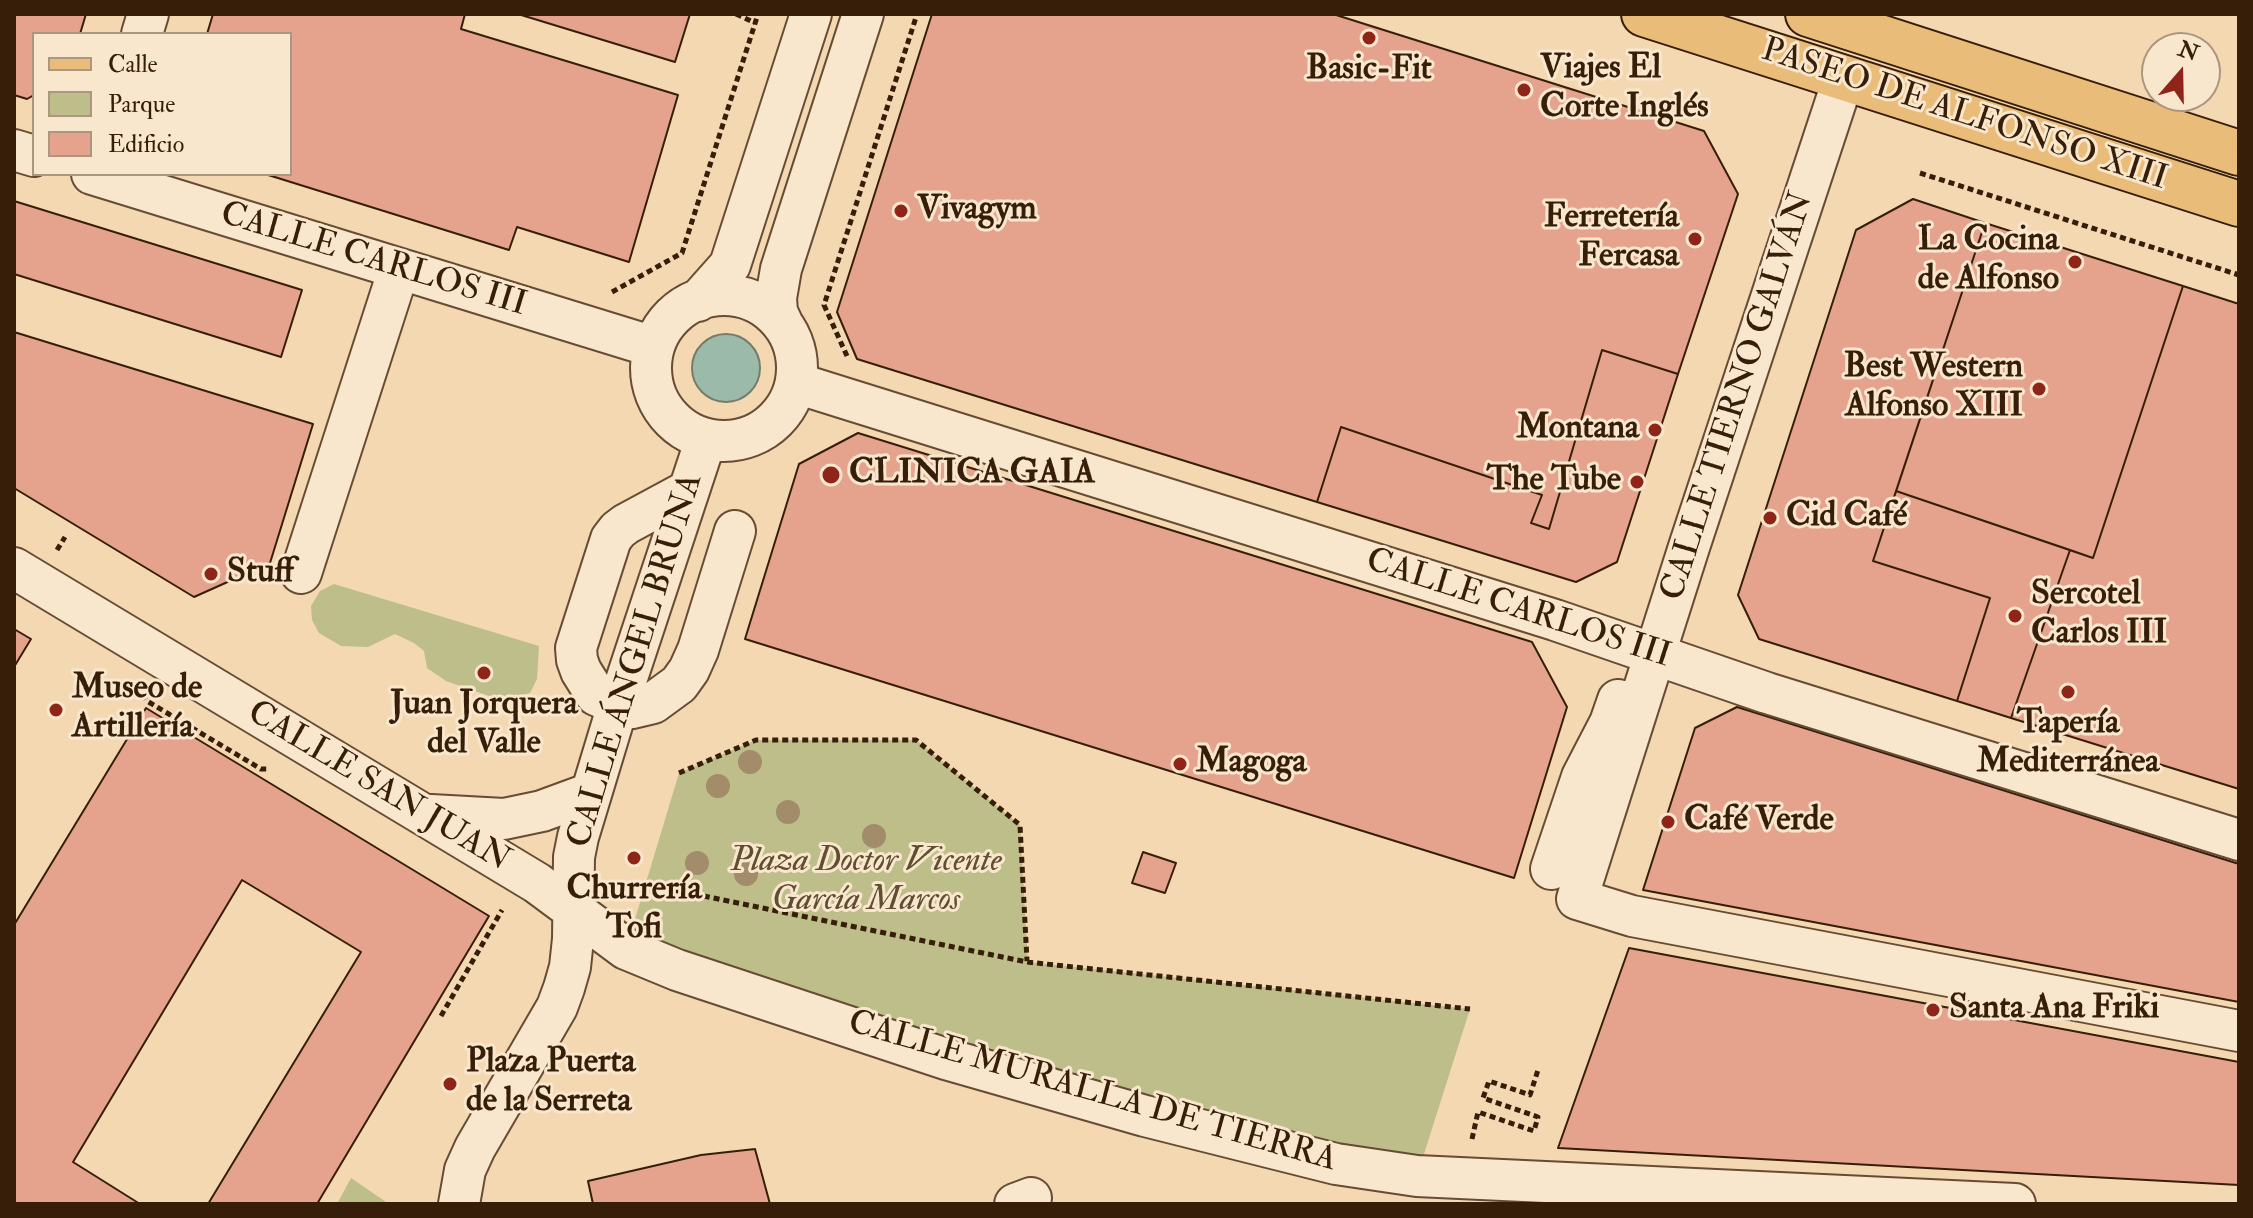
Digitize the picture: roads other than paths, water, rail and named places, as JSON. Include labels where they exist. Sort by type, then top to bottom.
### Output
[{"type":"main road","name":"PASEO DE ALFONSO XIII","points":[[1644,14],[2239,204]]},
{"type":"main road","name":"PASEO DE ALFONSO XIII","points":[[1808,14],[1859,22],[2239,153]]},
{"type":"street","points":[[698,301],[730,265],[811,14]]},
{"type":"street","points":[[783,325],[776,316],[745,298],[721,295],[686,306],[666,324],[654,347],[652,376],[654,390],[661,403],[680,426],[706,439],[732,441],[769,427],[786,408],[796,383],[797,359],[794,347],[777,312],[781,269],[863,14]]},
{"type":"street","name":"CALLE TIERNO GALVÁN","points":[[1844,77],[1689,547],[1645,650],[1577,899],[1632,916],[2239,1031]]},
{"type":"street","name":"CALLE CARLOS III","points":[[102,176],[654,347]]},
{"type":"street","points":[[301,573],[399,269]]},
{"type":"street","name":"CALLE CARLOS III","points":[[796,383],[1555,620],[1767,693],[2239,840]]},
{"type":"street","name":"CALLE ÁNGEL BRUNA","points":[[459,1204],[465,1170],[475,1148],[557,1007],[570,967],[575,913],[574,857],[618,705],[706,439]]},
{"type":"street","points":[[689,490],[618,530],[611,539],[579,635],[577,660],[596,695],[632,708],[653,703],[679,684],[698,650],[735,531]]},
{"type":"street","name":"CALLE SAN JUAN","points":[[14,568],[537,883],[575,913]]},
{"type":"street","points":[[1551,869],[1582,777],[1645,650]]},
{"type":"street","points":[[423,815],[504,819],[542,811],[591,793]]},
{"type":"street","name":"CALLE MURALLA DE TIERRA","points":[[575,913],[626,949],[677,970],[916,1049],[1145,1116],[1336,1164],[1469,1180],[2015,1204]]},
{"type":"place","name":"Basic-Fit","points":[[1369,38]]},
{"type":"place","name":"Viajes El Corte Inglés","points":[[1524,90]]},
{"type":"place","name":"Vivagym","points":[[901,211]]},
{"type":"place","name":"Ferretería Fercasa","points":[[1695,239]]},
{"type":"place","name":"La Cocina de Alfonso","points":[[2075,262]]},
{"type":"place","name":"Best Western Alfonso XIII","points":[[2039,389]]},
{"type":"place","name":"Montana","points":[[1655,430]]},
{"type":"place","name":"CLINICA GAIA","points":[[831,475]]},
{"type":"place","name":"The Tube","points":[[1637,482]]},
{"type":"place","name":"Cid Café","points":[[1770,518]]},
{"type":"place","name":"Stuff","points":[[211,574]]},
{"type":"place","name":"Sercotel Carlos III","points":[[2015,616]]},
{"type":"place","name":"Juan Jorquera del Valle","points":[[484,673]]},
{"type":"place","name":"Tapería Mediterránea","points":[[2068,692]]},
{"type":"place","name":"Museo de Artillería","points":[[56,710]]},
{"type":"place","name":"Magoga","points":[[1180,764]]},
{"type":"place","name":"Café Verde","points":[[1668,822]]},
{"type":"place","name":"Churrería Tofi","points":[[634,858]]},
{"type":"place","name":"Santa Ana Friki","points":[[1933,1010]]},
{"type":"place","name":"Plaza Puerta de la Serreta","points":[[450,1084]]},
{"type":"park label","name":"Plaza Doctor Vicente García Marcos","points":[[866,882]]}]
